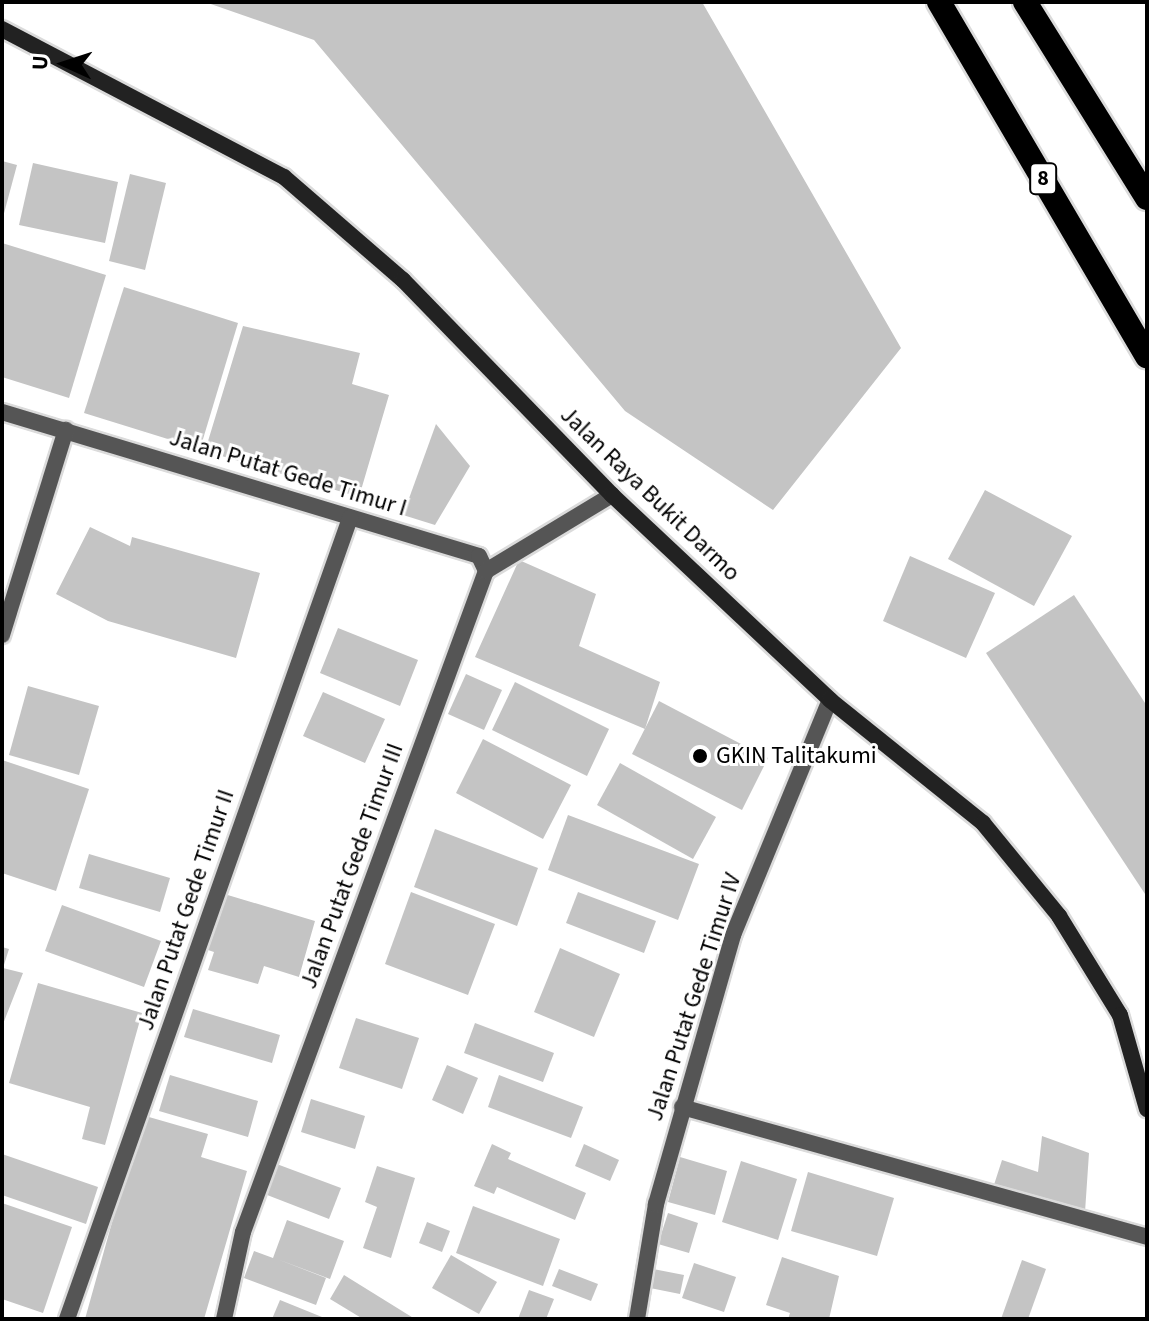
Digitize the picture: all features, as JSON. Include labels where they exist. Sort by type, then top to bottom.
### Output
[{"type":"highway","name":"8","points":[[939,2],[1147,356]]},
{"type":"highway","points":[[1025,2],[1147,198]]},
{"type":"street","name":"Jalan Raya Bukit Darmo","points":[[2,29],[284,177],[403,280],[612,495],[830,700],[983,823],[1059,916],[1120,1015],[1147,1109]]},
{"type":"street","name":"Jalan Putat Gede Timur I","points":[[2,412],[479,556],[486,571]]},
{"type":"street","points":[[2,635],[66,430]]},
{"type":"street","points":[[486,571],[612,495]]},
{"type":"street","name":"Jalan Putat Gede Timur II","points":[[67,1319],[350,518]]},
{"type":"street","name":"Jalan Putat Gede Timur III","points":[[224,1319],[243,1232],[486,571]]},
{"type":"street","name":"Jalan Putat Gede Timur IV","points":[[637,1319],[682,1107],[733,935],[830,700]]},
{"type":"street","points":[[682,1107],[1147,1237]]},
{"type":"building","points":[[205,2],[702,2],[901,348],[773,510],[625,411],[314,40]]},
{"type":"building","points":[[2,161],[17,165],[3,217],[2,217]]},
{"type":"building","points":[[33,163],[118,182],[105,243],[19,225]]},
{"type":"building","points":[[130,174],[166,183],[145,270],[109,261]]},
{"type":"building","points":[[2,243],[106,275],[69,398],[2,377]]},
{"type":"building","points":[[124,287],[238,323],[200,449],[84,413]]},
{"type":"building","points":[[243,326],[360,353],[352,384],[389,395],[359,497],[205,451]]},
{"type":"building","points":[[436,424],[470,466],[435,525],[403,515]]},
{"type":"building","points":[[985,490],[1072,536],[1034,606],[948,559]]},
{"type":"building","points":[[90,527],[130,546],[132,537],[260,573],[236,658],[108,621],[56,594]]},
{"type":"building","points":[[910,556],[995,593],[966,658],[883,621]]},
{"type":"building","points":[[519,560],[596,594],[579,646],[660,682],[645,729],[475,657]]},
{"type":"building","points":[[1074,595],[1147,706],[1147,897],[986,653]]},
{"type":"building","points":[[338,628],[418,660],[400,706],[320,673]]},
{"type":"building","points":[[466,674],[502,690],[484,730],[448,714]]},
{"type":"building","points":[[515,682],[609,729],[587,776],[492,730]]},
{"type":"building","points":[[28,686],[99,706],[79,775],[9,755]]},
{"type":"building","points":[[323,692],[385,719],[365,763],[303,736]]},
{"type":"building","name":"GKIN Talitakumi","points":[[659,701],[768,758],[742,810],[632,754]]},
{"type":"building","points":[[483,739],[571,785],[543,839],[456,793]]},
{"type":"building","points":[[2,760],[89,789],[56,891],[2,873]]},
{"type":"building","points":[[620,763],[716,817],[693,859],[597,805]]},
{"type":"building","points":[[568,815],[699,864],[678,920],[548,870]]},
{"type":"building","points":[[435,829],[538,868],[517,926],[414,887]]},
{"type":"building","points":[[89,854],[170,878],[160,912],[79,888]]},
{"type":"building","points":[[411,892],[495,924],[468,995],[385,964]]},
{"type":"building","points":[[578,892],[656,921],[644,953],[566,923]]},
{"type":"building","points":[[221,893],[315,921],[299,977],[264,966],[258,984],[208,970],[214,952],[205,949]]},
{"type":"building","points":[[62,905],[161,941],[144,987],[45,951]]},
{"type":"building","points":[[2,947],[9,949],[3,968],[23,973],[3,1024]]},
{"type":"building","points":[[560,948],[620,974],[594,1037],[534,1012]]},
{"type":"building","points":[[38,983],[142,1013],[105,1145],[82,1139],[90,1107],[9,1083]]},
{"type":"building","points":[[193,1009],[280,1035],[272,1063],[184,1037]]},
{"type":"building","points":[[356,1018],[419,1038],[402,1089],[339,1068]]},
{"type":"building","points":[[475,1023],[554,1053],[543,1082],[464,1053]]},
{"type":"building","points":[[447,1065],[478,1078],[463,1114],[432,1100]]},
{"type":"building","points":[[170,1075],[258,1101],[248,1137],[159,1111]]},
{"type":"building","points":[[499,1075],[583,1107],[571,1138],[488,1107]]},
{"type":"building","points":[[311,1099],[365,1116],[355,1149],[301,1132]]},
{"type":"building","points":[[142,1115],[208,1134],[201,1157],[247,1171],[204,1319],[85,1319]]},
{"type":"building","points":[[1042,1136],[1089,1153],[1085,1212],[1043,1199],[1040,1207],[992,1191],[1002,1160],[1038,1172]]},
{"type":"building","points":[[492,1144],[511,1153],[508,1159],[586,1193],[575,1220],[497,1187],[494,1194],[474,1186]]},
{"type":"building","points":[[584,1144],[619,1160],[610,1181],[575,1166]]},
{"type":"building","points":[[2,1154],[98,1187],[86,1224],[2,1195]]},
{"type":"building","points":[[680,1157],[727,1171],[715,1215],[668,1202]]},
{"type":"building","points":[[741,1161],[797,1179],[778,1240],[722,1222]]},
{"type":"building","points":[[274,1163],[341,1188],[329,1219],[262,1193]]},
{"type":"building","points":[[377,1166],[415,1178],[391,1258],[363,1248],[377,1207],[365,1202]]},
{"type":"building","points":[[808,1172],[894,1198],[877,1256],[791,1231]]},
{"type":"building","points":[[2,1203],[72,1227],[43,1313],[2,1299]]},
{"type":"building","points":[[473,1206],[560,1239],[543,1286],[456,1253]]},
{"type":"building","points":[[668,1213],[698,1223],[689,1253],[658,1244]]},
{"type":"building","points":[[287,1220],[344,1241],[330,1279],[277,1259],[326,1278],[316,1305],[244,1278],[254,1251],[273,1258]]},
{"type":"building","points":[[427,1222],[450,1231],[442,1252],[419,1243]]},
{"type":"building","points":[[451,1255],[497,1282],[479,1314],[432,1288]]},
{"type":"building","points":[[782,1257],[839,1276],[829,1319],[788,1319],[790,1313],[766,1305]]},
{"type":"building","points":[[1022,1260],[1046,1269],[1028,1319],[1001,1319]]},
{"type":"building","points":[[694,1263],[736,1277],[724,1312],[682,1298]]},
{"type":"building","points":[[648,1268],[684,1275],[680,1294],[645,1287]]},
{"type":"building","points":[[559,1269],[598,1284],[591,1301],[552,1286]]},
{"type":"building","points":[[344,1275],[415,1319],[363,1319],[330,1299]]},
{"type":"building","points":[[529,1290],[554,1299],[546,1319],[518,1319]]},
{"type":"building","points":[[280,1300],[322,1317],[272,1319]]},
{"type":"place","name":"GKIN Talitakumi","points":[[700,756]]}]
